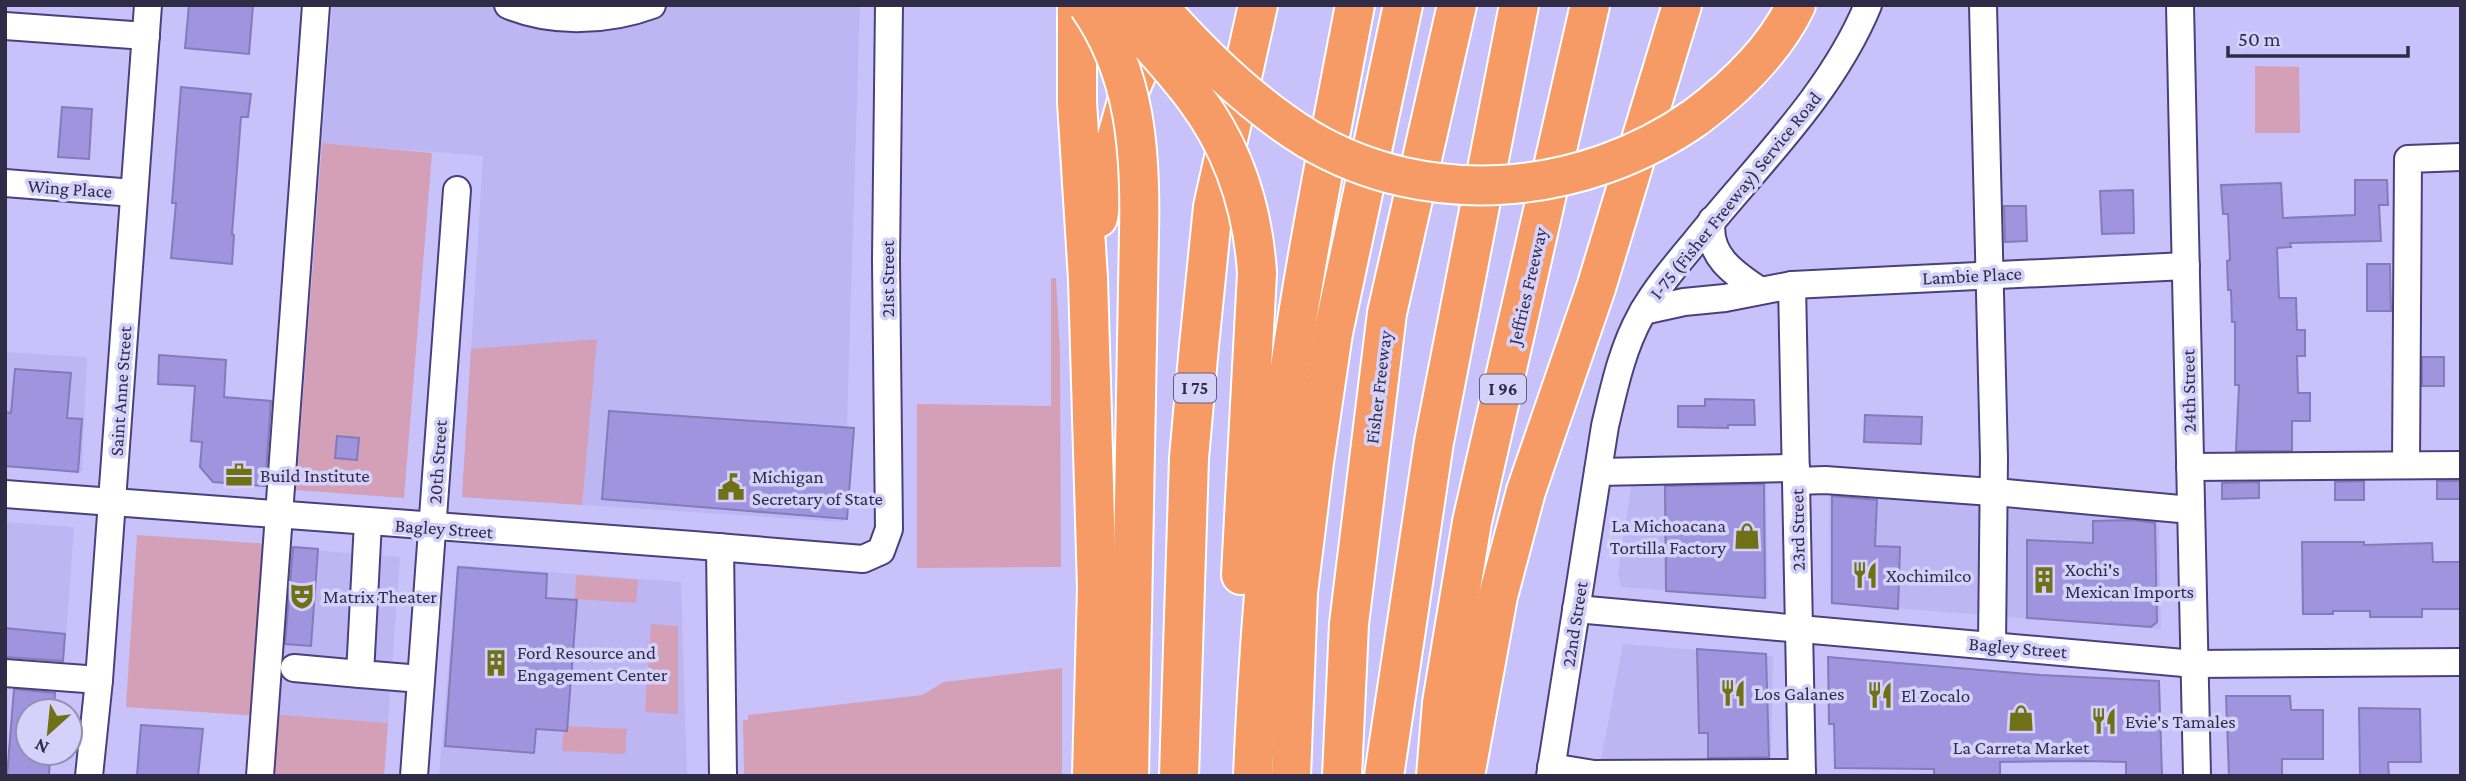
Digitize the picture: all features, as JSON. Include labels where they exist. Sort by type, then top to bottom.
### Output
[{"type":"highway","points":[[1077,5],[1077,102],[1088,279],[1097,588],[1092,776]]},
{"type":"highway","points":[[1088,5],[1116,57],[1132,105],[1140,176],[1129,776]]},
{"type":"highway","points":[[1116,5],[1195,96],[1223,144],[1253,227],[1257,273],[1234,675],[1233,776]]},
{"type":"highway","points":[[1157,5],[1191,43],[1275,117],[1330,150],[1378,169],[1424,181],[1498,187],[1537,183],[1595,168],[1661,139],[1723,97],[1765,52],[1796,5]]},
{"type":"highway","points":[[1088,279],[1104,182],[1128,99],[1166,5]]},
{"type":"highway","points":[[1192,5],[1275,117]]},
{"type":"highway","name":"I 75","points":[[1179,776],[1189,458],[1213,207],[1258,5]]},
{"type":"highway","points":[[1253,776],[1257,674],[1266,566],[1283,418],[1305,272],[1355,5]]},
{"type":"highway","points":[[1291,776],[1298,592],[1333,333],[1403,5]]},
{"type":"highway","name":"Fisher Freeway","points":[[1342,776],[1349,624],[1387,313],[1457,5]]},
{"type":"highway","name":"Jeffries Freeway","points":[[1436,776],[1443,703],[1472,522],[1590,5]]},
{"type":"highway","points":[[1465,776],[1498,596],[1527,491],[1596,288],[1682,5]]},
{"type":"highway","points":[[1384,776],[1434,442],[1519,11]]},
{"type":"street","name":"Saint Anne Street","points":[[89,776],[99,680],[148,5]]},
{"type":"street","points":[[260,776],[316,5]]},
{"type":"street","points":[[508,5],[537,13],[588,17],[616,15],[652,5]]},
{"type":"street","name":"21st Street","points":[[881,551],[889,529],[886,260],[889,5]]},
{"type":"street","name":"I-75 (Fisher Freeway) Service Road","points":[[1598,472],[1618,371],[1643,311],[1666,276],[1806,108],[1836,64],[1868,5]]},
{"type":"street","points":[[1983,5],[1991,274],[1993,645]]},
{"type":"street","name":"24th Street","points":[[2180,5],[2197,776]]},
{"type":"street","points":[[5,26],[146,36]]},
{"type":"street","points":[[2406,465],[2408,159],[2461,157]]},
{"type":"street","name":"Wing Place","points":[[5,183],[134,193]]},
{"type":"street","name":"20th Street","points":[[415,776],[457,190]]},
{"type":"street","points":[[1713,220],[1710,232],[1719,256],[1740,277],[1759,290]]},
{"type":"street","name":"Lambie Place","points":[[1643,311],[1792,285],[2186,266]]},
{"type":"street","name":"23rd Street","points":[[1792,285],[1802,774]]},
{"type":"street","points":[[2190,467],[2461,465]]},
{"type":"street","points":[[1598,472],[1796,475],[1825,480],[2191,510]]},
{"type":"street","name":"22nd Street","points":[[1551,771],[1598,472]]},
{"type":"street","name":"Bagley Street","points":[[5,494],[863,559],[881,551]]},
{"type":"street","points":[[360,674],[368,522]]},
{"type":"street","points":[[720,547],[723,776]]},
{"type":"street","name":"Bagley Street","points":[[1576,609],[2195,664],[2461,662]]},
{"type":"street","points":[[294,668],[421,679]]},
{"type":"street","points":[[5,673],[99,680]]},
{"type":"street","points":[[1551,771],[1594,774],[1802,774]]},
{"type":"shaded area","points":[[332,5],[860,5],[844,522],[462,497],[483,156],[322,143]]},
{"type":"shaded area","points":[[2255,66],[2299,67],[2300,133],[2255,133]]},
{"type":"shaded area","points":[[322,143],[432,153],[404,498],[296,490]]},
{"type":"shaded area","points":[[1051,278],[1056,278],[1060,352],[1061,567],[917,568],[917,404],[1051,406]]},
{"type":"shaded area","points":[[597,339],[582,505],[462,497],[471,349]]},
{"type":"shaded area","points":[[5,352],[87,357],[82,471],[5,467]]},
{"type":"shaded area","points":[[1766,474],[1768,598],[1621,587],[1618,574],[1632,481]]},
{"type":"shaded area","points":[[1829,492],[2159,518],[2161,629],[1830,603]]},
{"type":"shaded area","points":[[5,522],[74,527],[64,665],[5,661]]},
{"type":"shaded area","points":[[137,535],[271,544],[260,716],[126,707]]},
{"type":"shaded area","points":[[285,548],[400,557],[388,723],[273,714]]},
{"type":"shaded area","points":[[457,565],[681,582],[687,776],[439,776]]},
{"type":"shaded area","points":[[576,575],[638,580],[636,603],[575,599]]},
{"type":"shaded area","points":[[651,624],[678,626],[678,714],[645,712]]},
{"type":"shaded area","points":[[1623,644],[1773,656],[1771,765],[1600,765]]},
{"type":"shaded area","points":[[1062,668],[1062,776],[744,776],[743,720],[748,720],[748,715],[922,695],[944,682]]},
{"type":"shaded area","points":[[272,714],[388,723],[384,776],[269,776]]},
{"type":"shaded area","points":[[564,726],[627,729],[625,754],[562,751]]},
{"type":"building","points":[[189,5],[253,5],[249,54],[185,48]]},
{"type":"building","points":[[181,87],[251,94],[248,117],[241,117],[232,264],[171,258],[176,203],[172,203]]},
{"type":"building","points":[[62,107],[92,109],[89,159],[58,157]]},
{"type":"building","points":[[2355,180],[2387,180],[2388,205],[2379,205],[2381,241],[2290,243],[2291,247],[2277,248],[2279,298],[2296,298],[2297,330],[2305,330],[2305,356],[2297,356],[2298,393],[2310,393],[2310,421],[2292,421],[2292,451],[2236,451],[2239,385],[2235,385],[2235,322],[2232,322],[2231,290],[2228,290],[2228,214],[2223,214],[2221,185],[2281,183],[2283,218],[2355,215]]},
{"type":"building","points":[[2133,190],[2134,233],[2102,234],[2100,191]]},
{"type":"building","points":[[2004,206],[2026,206],[2027,241],[2005,242]]},
{"type":"building","points":[[2367,264],[2390,264],[2391,311],[2367,311]]},
{"type":"building","points":[[159,355],[226,360],[224,397],[271,401],[265,486],[213,482],[200,467],[202,442],[191,441],[195,386],[158,384]]},
{"type":"building","points":[[2422,357],[2444,357],[2444,386],[2422,386]]},
{"type":"building","points":[[15,369],[71,373],[67,418],[82,419],[78,472],[5,466],[5,412],[11,413]]},
{"type":"building","points":[[1705,399],[1754,400],[1755,425],[1728,425],[1728,428],[1678,427],[1678,406],[1705,406]]},
{"type":"building","points":[[609,411],[854,428],[847,519],[602,499]]},
{"type":"building","points":[[1865,415],[1922,417],[1921,444],[1864,442]]},
{"type":"building","points":[[337,436],[359,438],[357,460],[335,458]]},
{"type":"building","points":[[2364,481],[2364,500],[2335,500],[2335,482]]},
{"type":"building","points":[[2437,481],[2461,481],[2461,499],[2437,499]]},
{"type":"building","points":[[2259,482],[2259,498],[2222,499],[2222,483]]},
{"type":"building","points":[[1764,484],[1765,598],[1666,591],[1665,486]]},
{"type":"building","name":"Xochimilco","points":[[1832,496],[1877,500],[1875,546],[1900,547],[1898,609],[1832,603]]},
{"type":"building","points":[[2132,520],[2155,523],[2157,622],[2151,627],[2027,618],[2027,540],[2093,543],[2093,521]]},
{"type":"building","points":[[2302,542],[2364,542],[2364,545],[2432,543],[2433,562],[2461,562],[2461,609],[2422,609],[2422,617],[2370,617],[2370,611],[2303,614]]},
{"type":"building","name":"Matrix Theater","points":[[293,547],[318,549],[311,646],[285,644]]},
{"type":"building","name":"Ford Resource and Engagement Center","points":[[458,567],[547,574],[546,598],[577,600],[567,731],[536,729],[534,753],[445,746]]},
{"type":"building","points":[[5,628],[65,634],[63,661],[5,657]]},
{"type":"building","name":"Los Galanes","points":[[1697,649],[1766,654],[1769,757],[1708,758],[1708,733],[1699,733]]},
{"type":"building","points":[[1828,657],[2041,675],[2159,681],[2162,776],[2126,776],[2126,762],[2000,762],[2000,776],[1934,776],[1934,769],[1835,768],[1834,724],[1829,724]]},
{"type":"building","points":[[14,689],[55,693],[55,697],[14,697],[14,767],[49,767],[49,776],[7,776]]},
{"type":"building","points":[[2226,696],[2290,696],[2291,710],[2323,710],[2323,759],[2282,759],[2282,776],[2229,776]]},
{"type":"building","points":[[2359,708],[2420,709],[2421,762],[2388,762],[2389,776],[2360,776]]},
{"type":"building","points":[[141,725],[203,729],[198,776],[137,776]]},
{"type":"place","name":"Build Institute","points":[[239,475]]},
{"type":"place","name":"Michigan Secretary of State","points":[[731,487]]},
{"type":"place","name":"La Michoacana Tortilla Factory","points":[[1747,536]]},
{"type":"place","name":"Xochimilco","points":[[1865,575]]},
{"type":"place","name":"Xochi's Mexican Imports","points":[[2044,580]]},
{"type":"place","name":"Matrix Theater","points":[[302,596]]},
{"type":"place","name":"Ford Resource and Engagement Center","points":[[496,663]]},
{"type":"place","name":"Los Galanes","points":[[1733,693]]},
{"type":"place","name":"El Zocalo","points":[[1880,695]]},
{"type":"place","name":"La Carreta Market","points":[[2021,718]]},
{"type":"place","name":"Evie's Tamales","points":[[2104,721]]}]
